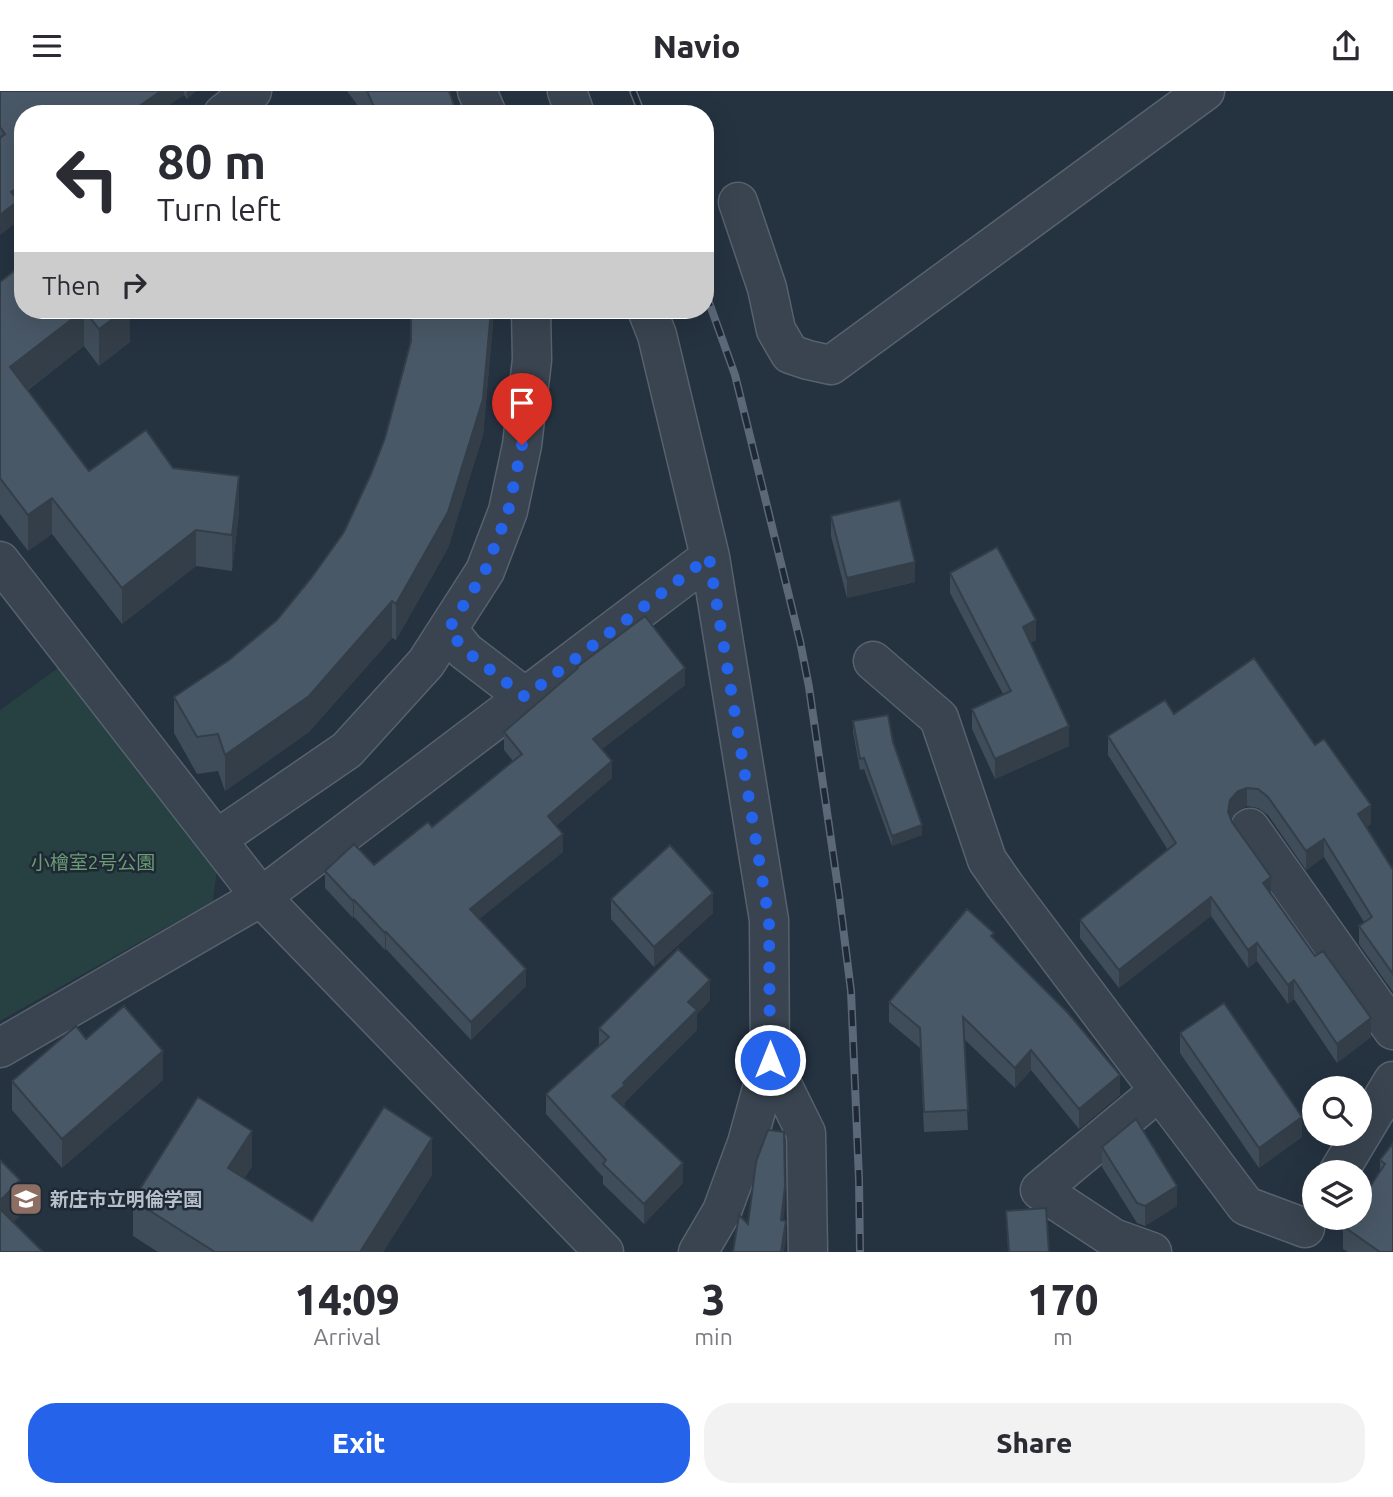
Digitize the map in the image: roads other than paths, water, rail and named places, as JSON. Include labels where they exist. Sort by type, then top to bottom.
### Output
[{"type":"street","points":[[234,105],[252,91]]},
{"type":"street","points":[[738,202],[767,288],[776,330],[790,353],[831,365],[1205,91]]},
{"type":"street","points":[[217,839],[347,750],[426,663],[485,571],[508,512],[522,445],[532,361],[531,319]]},
{"type":"street","points":[[650,319],[709,557],[769,920],[770,1060],[747,1143],[722,1211],[698,1252]]},
{"type":"street","points":[[0,1048],[261,897],[709,557]]},
{"type":"street","points":[[0,561],[261,897],[604,1252]]},
{"type":"street","points":[[448,630],[466,651],[525,697]]},
{"type":"street","points":[[873,661],[939,718],[987,860],[1159,1091],[1246,1206],[1304,1231]]},
{"type":"street","points":[[1250,828],[1393,1030]]},
{"type":"street","points":[[770,1060],[806,1133],[808,1252]]},
{"type":"street","points":[[1346,1160],[1393,1081]]},
{"type":"street","points":[[1152,1252],[1113,1238],[1040,1190],[1159,1091]]},
{"type":"railway","points":[[633,91],[638,105]]},
{"type":"railway","points":[[714,316],[735,375],[809,687],[851,991],[860,1252]]},
{"type":"place","name":"新庄市立明倫学園","points":[[26,1199]]},
{"type":"park label","name":"小檜室2号公園","points":[[93,862]]}]
